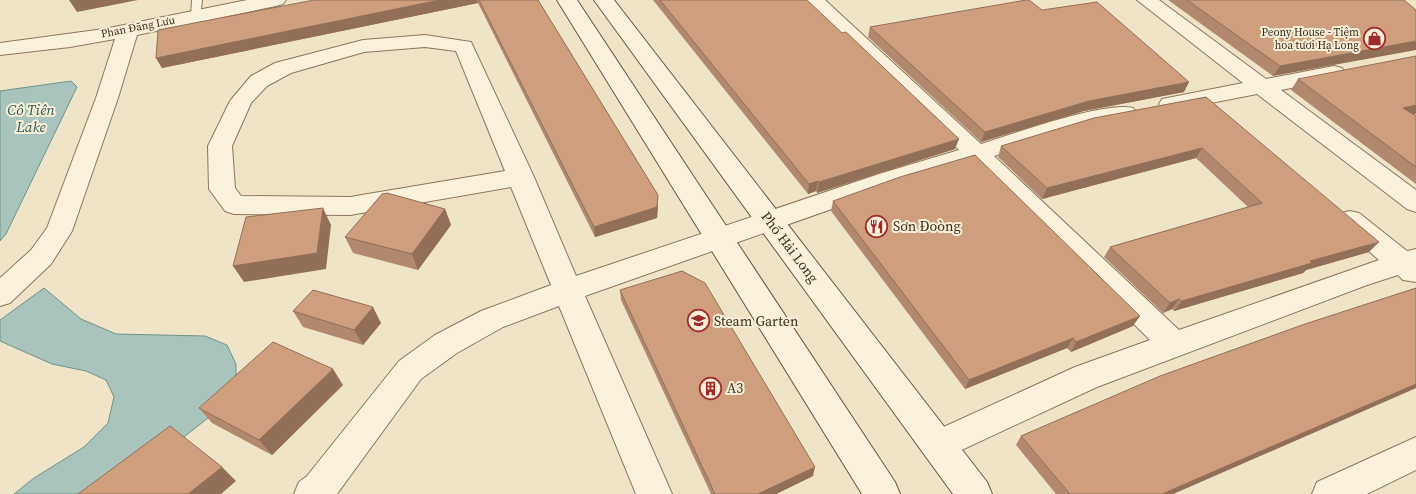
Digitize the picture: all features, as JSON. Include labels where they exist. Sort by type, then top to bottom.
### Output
[{"type":"street","name":"Phan Đăng Lưu","points":[[0,49],[46,44],[129,29],[197,8],[276,0]]},
{"type":"street","points":[[567,0],[882,494]]},
{"type":"street","name":"Phố Hải Long","points":[[604,0],[974,494]]},
{"type":"street","points":[[814,0],[857,31],[975,152],[1174,345]]},
{"type":"street","points":[[1148,0],[1416,203]]},
{"type":"street","points":[[0,295],[42,257],[59,231],[108,98],[129,29]]},
{"type":"street","points":[[522,177],[350,206],[234,205],[222,189],[220,146],[241,101],[258,81],[283,68],[363,46],[425,41],[464,46],[522,177],[654,494]]},
{"type":"street","points":[[312,494],[320,488],[410,370],[446,344],[492,319],[568,290],[888,180],[1085,120],[1351,70]]},
{"type":"street","points":[[1182,78],[1228,117]]},
{"type":"street","points":[[1334,206],[1411,266]]},
{"type":"street","points":[[938,446],[1086,377],[1357,277],[1411,266]]},
{"type":"street","points":[[1330,494],[1416,453]]},
{"type":"water","name":"Cô Tiên Lake","points":[[71,81],[77,87],[6,234],[0,241],[0,91]]},
{"type":"water","points":[[44,288],[81,319],[116,334],[205,336],[227,345],[236,364],[236,391],[222,407],[156,459],[105,494],[14,494],[34,478],[84,447],[108,423],[114,397],[106,380],[86,371],[52,364],[0,341],[0,320]]},
{"type":"building","points":[[314,0],[440,0],[156,58],[158,30]]},
{"type":"building","points":[[479,0],[538,0],[658,195],[657,207],[594,227]]},
{"type":"building","points":[[660,0],[807,0],[842,33],[846,32],[959,139],[809,184]]},
{"type":"building","points":[[1029,0],[1042,10],[1097,2],[1189,82],[1089,101],[985,132],[870,27]]},
{"type":"building","points":[[1187,0],[1404,0],[1416,10],[1416,41],[1280,66]]},
{"type":"building","points":[[1416,56],[1416,105],[1403,108],[1416,116],[1416,167],[1298,79]]},
{"type":"building","points":[[1206,97],[1379,242],[1170,303],[1110,247],[1262,203],[1202,148],[1047,188],[1001,146],[1094,118]]},
{"type":"building","points":[[975,155],[1140,316],[1076,342],[1073,338],[969,380],[833,201],[900,177]]},
{"type":"building","points":[[387,193],[445,209],[412,254],[345,237],[382,194]]},
{"type":"building","points":[[323,208],[317,253],[233,266],[246,217]]},
{"type":"building","name":"A3","points":[[682,271],[705,283],[815,467],[758,494],[715,494],[620,290]]},
{"type":"building","points":[[1416,288],[1416,384],[1162,494],[1070,494],[1021,436],[1160,376],[1305,324]]},
{"type":"building","points":[[313,290],[373,307],[354,330],[293,311]]},
{"type":"building","points":[[273,342],[333,369],[259,440],[199,408]]},
{"type":"building","points":[[170,426],[222,467],[188,494],[78,494]]},
{"type":"place","name":"Peony House - Tiệm hoa tươi Hạ Long","points":[[1375,38]]},
{"type":"place","name":"Sơn Đoòng","points":[[877,226]]},
{"type":"place","name":"Steam Garten","points":[[698,321]]},
{"type":"place","name":"A3","points":[[711,388]]}]
